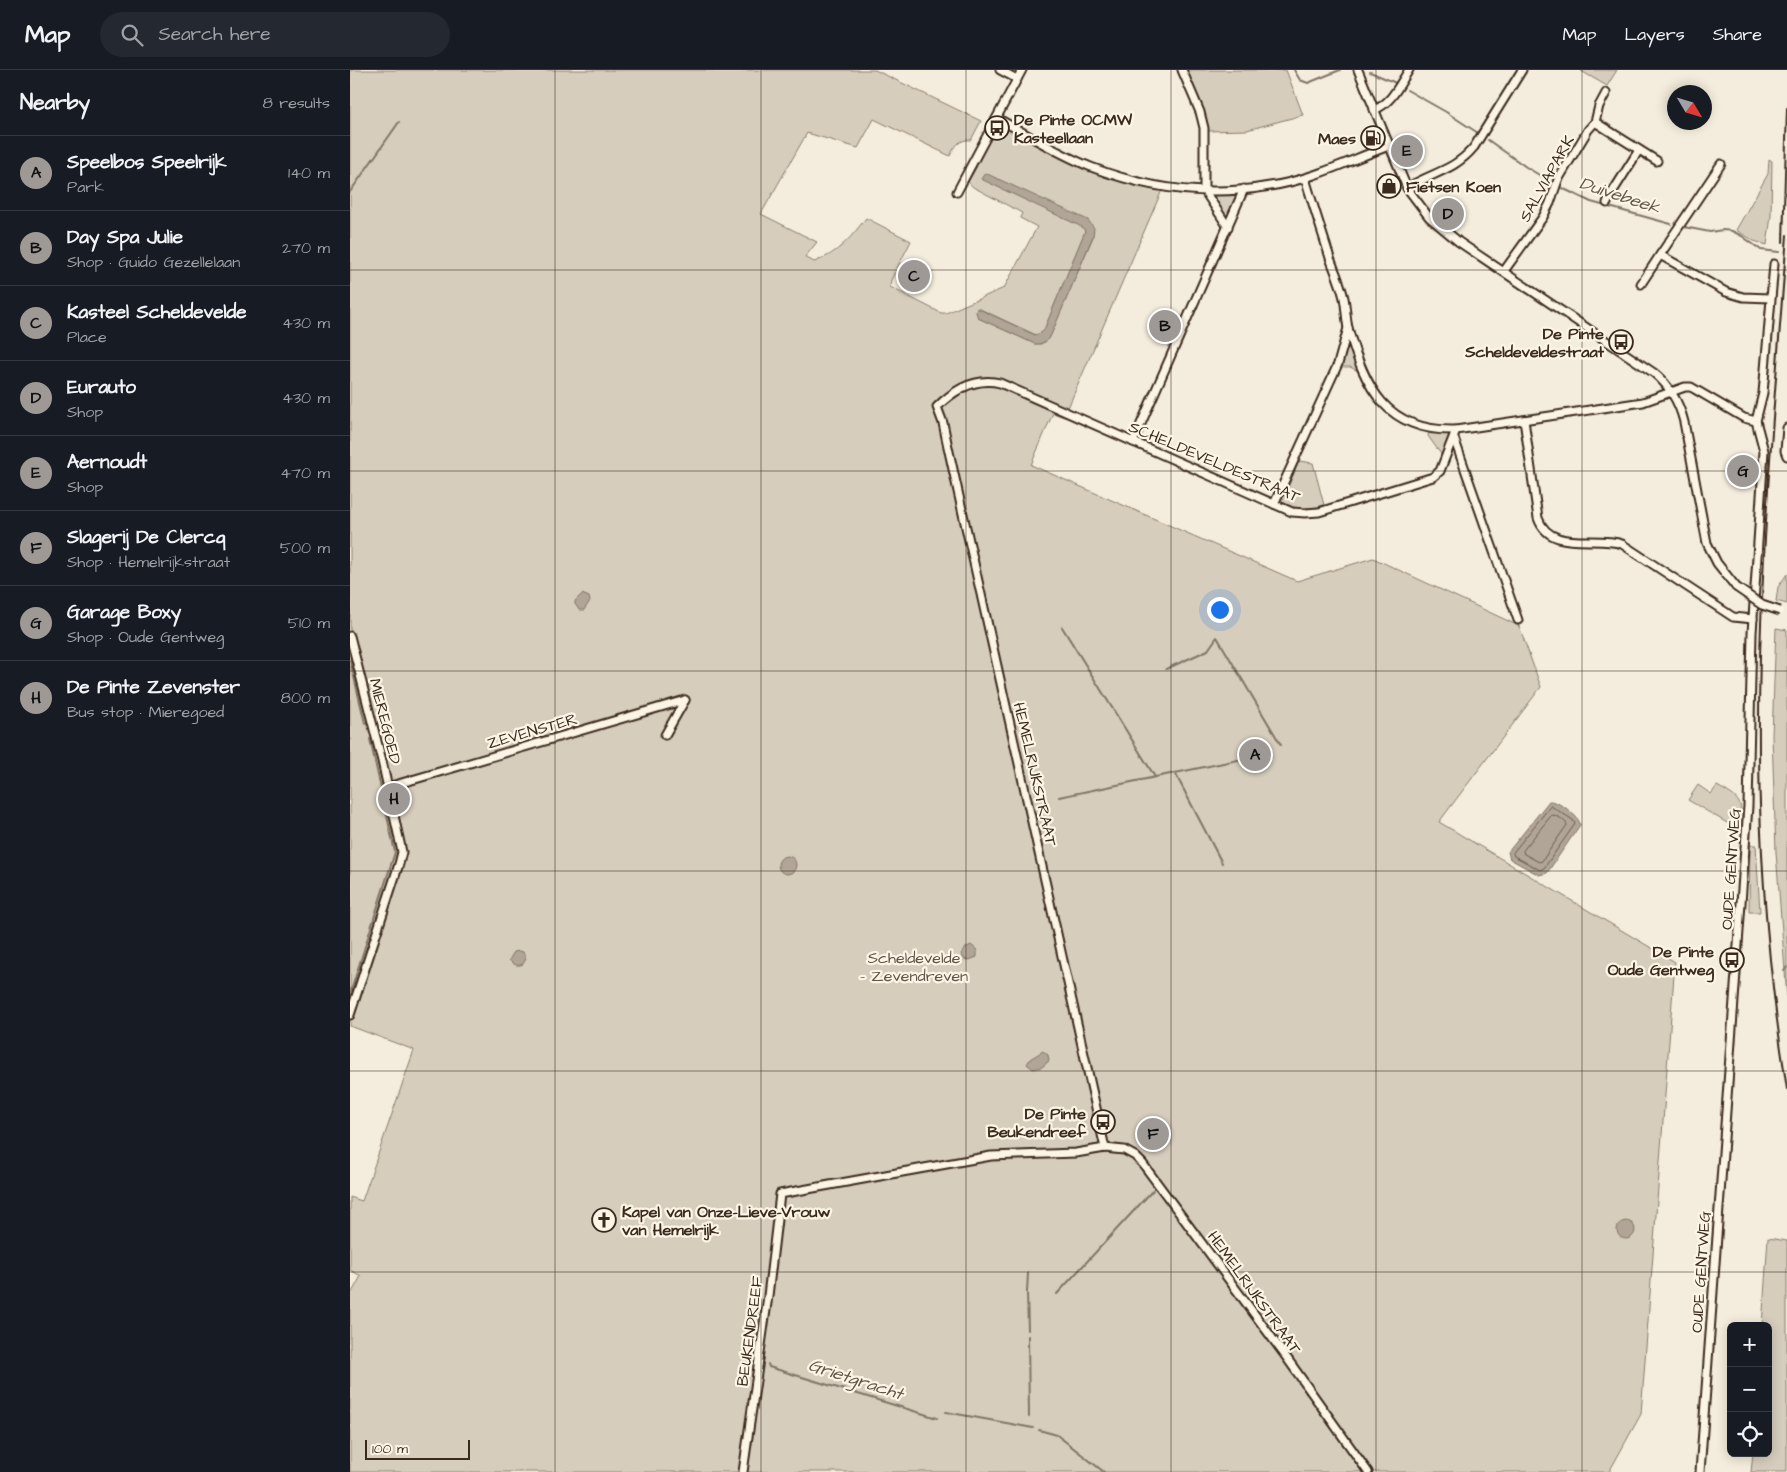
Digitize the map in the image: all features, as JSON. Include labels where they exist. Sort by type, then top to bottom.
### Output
[{"type":"street","points":[[1000,70],[1017,79]]},
{"type":"street","points":[[957,192],[1022,70]]},
{"type":"street","points":[[1182,70],[1200,112],[1204,128],[1204,190],[1228,227]]},
{"type":"street","points":[[1358,70],[1406,188],[1429,218],[1654,373],[1672,392],[1680,407],[1684,422],[1707,543],[1717,563],[1736,586],[1762,605],[1784,612]]},
{"type":"street","points":[[1374,110],[1390,99],[1409,70]]},
{"type":"street","points":[[1406,188],[1457,164],[1470,152],[1522,70]]},
{"type":"street","name":"SALVIAPARK","points":[[1504,271],[1543,217],[1558,180],[1595,122],[1599,106],[1606,93]]},
{"type":"street","points":[[997,118],[1090,167],[1144,183],[1172,188],[1204,190],[1271,186],[1305,178],[1389,146]]},
{"type":"street","points":[[1595,122],[1657,161]]},
{"type":"street","points":[[1607,203],[1639,150]]},
{"type":"street","points":[[1641,284],[1721,164]]},
{"type":"street","points":[[1305,178],[1344,298],[1348,328],[1364,374],[1372,390],[1382,403],[1399,417],[1418,426],[1441,430],[1456,430],[1524,420],[1642,402],[1685,386],[1691,387],[1744,418],[1756,421],[1763,393],[1774,264]]},
{"type":"street","points":[[1133,442],[1244,189]]},
{"type":"street","points":[[1660,254],[1734,295],[1770,298]]},
{"type":"street","points":[[1274,504],[1338,364],[1348,328]]},
{"type":"street","name":"SCHELDEVELDESTRAAT","points":[[936,407],[965,386],[993,381],[1292,512],[1305,513],[1320,512],[1433,477],[1440,471],[1456,430]]},
{"type":"street","name":"HEMELRIJKSTRAAT","points":[[936,407],[943,423],[951,456],[1105,1148]]},
{"type":"street","points":[[1524,420],[1538,518],[1549,535],[1561,540],[1608,540],[1622,544],[1728,614],[1738,618],[1753,619]]},
{"type":"street","name":"OUDE GENTWEG","points":[[1700,1472],[1747,816],[1753,619],[1764,451],[1756,421]]},
{"type":"street","points":[[1787,428],[1785,451],[1787,456]]},
{"type":"street","points":[[1454,438],[1518,620]]},
{"type":"street","name":"MIEREGOED","points":[[350,636],[388,787],[402,852],[400,864],[350,1015]]},
{"type":"street","name":"ZEVENSTER","points":[[388,787],[685,700],[665,735]]},
{"type":"street","name":"HEMELRIJKSTRAAT","points":[[780,1194],[992,1156],[1089,1152],[1105,1148],[1124,1150],[1135,1156],[1143,1164],[1284,1354],[1368,1472]]},
{"type":"street","name":"BEUKENDREEF","points":[[743,1472],[768,1296],[780,1194]]},
{"type":"green space","name":"Scheldevelde - Zevendreven","points":[[350,70],[875,70],[981,121],[971,140],[958,144],[950,156],[874,119],[858,148],[807,133],[761,214],[817,242],[805,257],[814,262],[823,259],[850,238],[866,218],[911,241],[891,280],[890,287],[941,313],[946,313],[1004,288],[1037,227],[1020,218],[1022,213],[973,187],[968,182],[995,128],[1002,125],[1074,163],[1143,186],[1162,190],[1064,417],[1053,413],[1031,465],[1297,581],[1373,558],[1519,626],[1541,687],[1439,822],[1675,962],[1641,1414],[1609,1472],[350,1472],[350,1296],[361,1276],[350,1270],[350,1197],[362,1201],[414,1050],[350,1026]],"holes":[[[1082,227],[1093,237],[1049,339],[1041,344],[1035,344],[978,318],[978,308],[1036,335],[1041,333],[1044,330],[1084,234],[1085,231]]]},
{"type":"green space","points":[[1185,70],[1286,70],[1303,115],[1247,130],[1207,131]]},
{"type":"green space","points":[[1582,70],[1617,70],[1607,86]]},
{"type":"green space","points":[[1769,159],[1772,161],[1771,216],[1767,245],[1754,241],[1736,230],[1768,174]]},
{"type":"green space","points":[[1213,194],[1237,194],[1238,196],[1229,218],[1225,219],[1212,197]]},
{"type":"green space","points":[[1349,339],[1360,372],[1350,367],[1340,367],[1347,340]]},
{"type":"green space","points":[[1429,432],[1450,435],[1451,437],[1443,457],[1428,436]]},
{"type":"green space","points":[[1299,461],[1313,463],[1324,505],[1302,508],[1292,507],[1282,502]]},
{"type":"green space","points":[[1787,574],[1787,604],[1776,601],[1778,587]]},
{"type":"green space","points":[[1776,628],[1787,630],[1787,998],[1776,852],[1772,736]]},
{"type":"green space","points":[[1698,785],[1711,794],[1717,786],[1736,798],[1741,807],[1739,830],[1688,800]]},
{"type":"green space","points":[[1750,845],[1756,845],[1760,912],[1749,912]]},
{"type":"green space","points":[[1768,1238],[1787,1241],[1787,1472],[1751,1472],[1753,1457],[1772,1457],[1772,1322],[1762,1322]]},
{"type":"water","points":[[985,173],[1088,220],[1094,228],[1093,236],[1051,335],[1042,343],[1035,344],[978,318],[977,308],[1035,335],[1041,333],[1044,330],[1085,231],[1082,227],[981,179]]},
{"type":"water","points":[[582,594],[589,597],[590,601],[584,610],[579,610],[575,601]]},
{"type":"water","points":[[1549,801],[1553,801],[1568,809],[1579,821],[1580,825],[1547,873],[1539,875],[1510,859],[1508,852]]},
{"type":"water","points":[[787,856],[793,859],[796,865],[793,871],[787,874],[781,871],[778,865],[781,859]]},
{"type":"water","points":[[971,945],[977,950],[977,957],[969,960],[964,959],[961,954],[965,948]]},
{"type":"water","points":[[514,952],[523,952],[526,959],[523,964],[517,965],[509,960]]},
{"type":"water","points":[[1043,1051],[1048,1055],[1049,1061],[1042,1067],[1033,1069],[1027,1064],[1030,1059]]},
{"type":"water","points":[[1626,1221],[1632,1224],[1635,1230],[1632,1236],[1626,1239],[1620,1236],[1617,1230],[1620,1224]]},
{"type":"waterway","name":"Duivebeek","points":[[1294,70],[1300,80],[1308,83],[1340,70]]},
{"type":"waterway","name":"Duivebeek","points":[[1370,72],[1396,83]]},
{"type":"waterway","name":"Duivebeek","points":[[1407,90],[1478,133]]},
{"type":"waterway","points":[[350,192],[399,122]]},
{"type":"waterway","name":"Duivebeek","points":[[1488,140],[1551,182]]},
{"type":"waterway","name":"Duivebeek","points":[[1562,188],[1591,202],[1671,224]]},
{"type":"waterway","name":"Duivebeek","points":[[1684,227],[1710,232],[1732,231],[1761,250],[1779,252]]},
{"type":"waterway","points":[[1062,627],[1155,777]]},
{"type":"waterway","points":[[1166,669],[1208,650],[1217,637],[1281,745]]},
{"type":"waterway","points":[[350,660],[365,723]]},
{"type":"waterway","points":[[350,994],[395,852],[370,739]]},
{"type":"waterway","points":[[1059,797],[1267,754]]},
{"type":"waterway","points":[[1175,773],[1222,863]]},
{"type":"waterway","points":[[1784,971],[1787,967]]},
{"type":"waterway","points":[[1057,1294],[1153,1190]]},
{"type":"waterway","points":[[1028,1273],[1028,1330]]},
{"type":"waterway","points":[[1028,1336],[1029,1417]]},
{"type":"waterway","name":"Grietgracht","points":[[768,1364],[769,1367],[937,1418]]},
{"type":"waterway","name":"Grietgracht","points":[[946,1412],[1033,1428]]},
{"type":"waterway","name":"Grietgracht","points":[[1039,1430],[1057,1435],[1104,1472]]},
{"type":"railway","points":[[1783,242],[1787,108]]},
{"type":"railway","points":[[1787,235],[1765,536],[1759,716],[1760,810],[1765,903],[1774,996],[1787,1089]]},
{"type":"place","name":"De Pinte OCMW Kasteellaan","points":[[997,128]]},
{"type":"place","name":"Maes","points":[[1373,138]]},
{"type":"place","name":"Aernoudt","points":[[1407,151]]},
{"type":"place","name":"Fietsen Koen","points":[[1389,186]]},
{"type":"place","name":"Eurauto","points":[[1448,214]]},
{"type":"place","name":"Kasteel Scheldevelde","points":[[914,276]]},
{"type":"place","name":"Day Spa Julie","points":[[1165,326]]},
{"type":"place","name":"De Pinte Scheldeveldestraat","points":[[1621,342]]},
{"type":"place","name":"Garage Boxy","points":[[1743,471]]},
{"type":"place","name":"Speelbos Speelrijk","points":[[1255,755]]},
{"type":"place","name":"De Pinte Zevenster","points":[[394,799]]},
{"type":"place","name":"De Pinte Oude Gentweg","points":[[1732,960]]},
{"type":"place","name":"De Pinte Beukendreef","points":[[1103,1122]]},
{"type":"place","name":"Slagerij De Clercq","points":[[1153,1134]]},
{"type":"place","name":"Kapel van Onze-Lieve-Vrouw van Hemelrijk","points":[[604,1220]]}]
